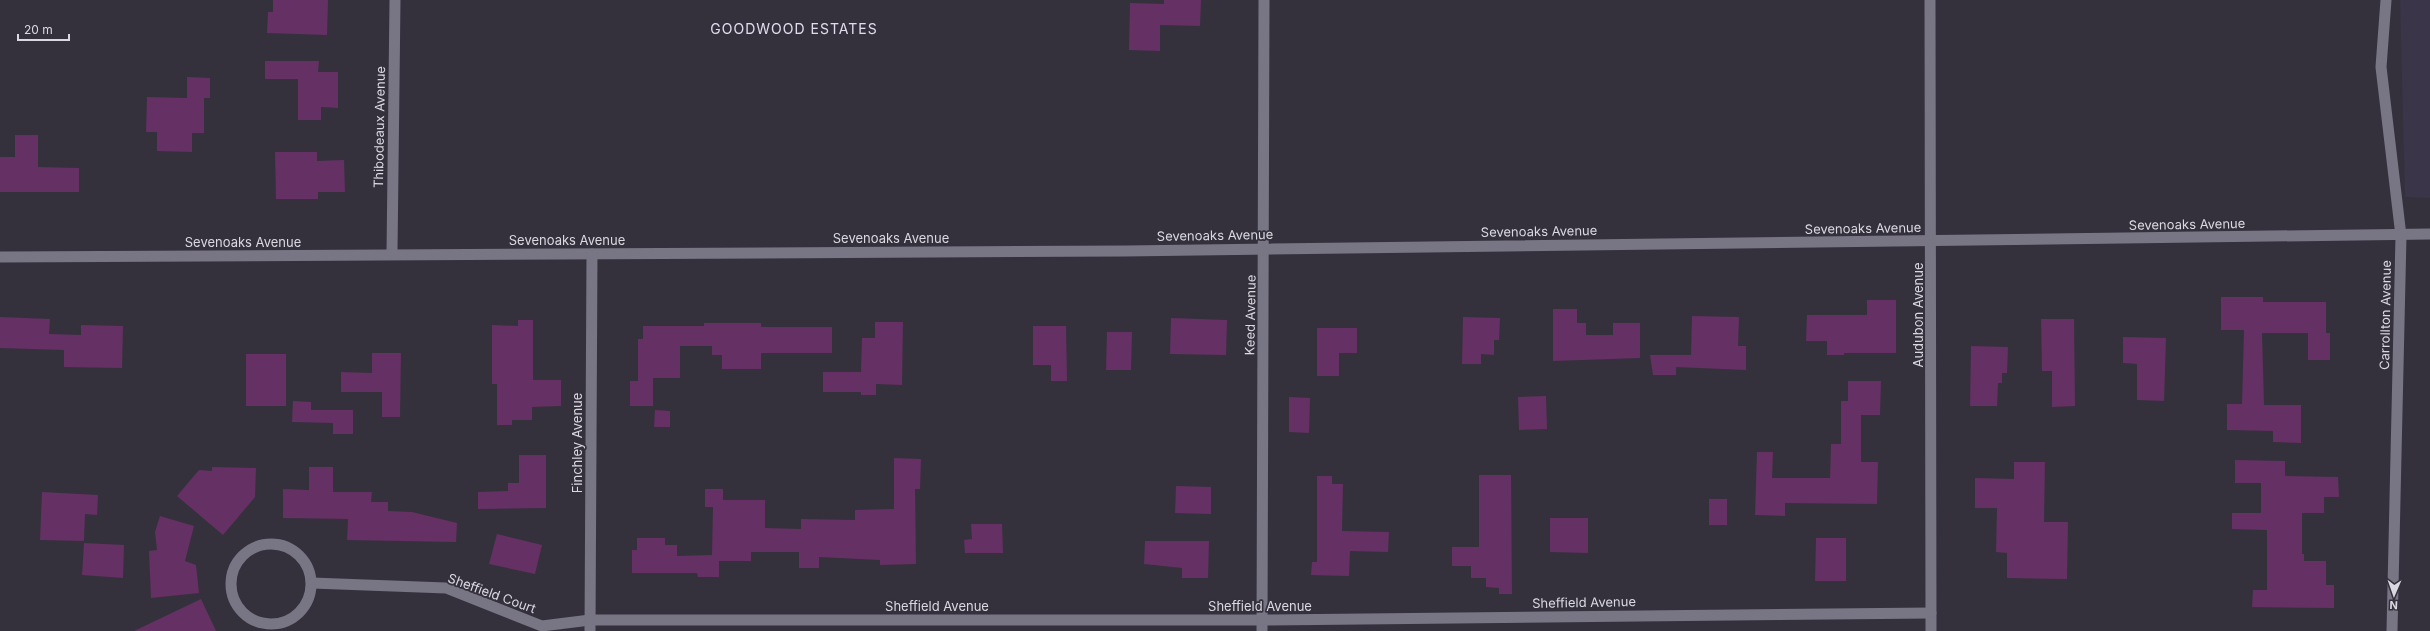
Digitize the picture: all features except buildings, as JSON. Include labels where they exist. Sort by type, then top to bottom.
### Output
[{"type":"street","name":"Thibodeaux Avenue","points":[[392,254],[395,0]]},
{"type":"street","name":"Keed Avenue","points":[[1262,626],[1265,248],[1264,0]]},
{"type":"street","name":"Audubon Avenue","points":[[1930,0],[1932,241],[1931,631]]},
{"type":"street","name":"Carrollton Avenue","points":[[2386,0],[2381,67],[2401,236],[2392,631]]},
{"type":"street","name":"Sevenoaks Avenue","points":[[0,257],[592,254],[1265,248],[2401,236],[2430,234]]},
{"type":"street","name":"Finchley Avenue","points":[[590,625],[592,254]]},
{"type":"street","points":[[279,544],[296,551],[308,565],[312,583],[309,600],[298,615],[282,624],[264,624],[247,617],[235,604],[230,586],[233,568],[244,553],[261,545],[279,544]]},
{"type":"street","name":"Sheffield Court","points":[[312,583],[446,588],[542,626],[590,625]]},
{"type":"street","name":"Sheffield Avenue","points":[[590,625],[1262,626],[1931,613]]},
{"type":"shaded area","points":[[2400,0],[2430,0],[2430,198],[2405,197]]},
{"type":"district","name":"GOODWOOD ESTATES","points":[[794,28]]}]
